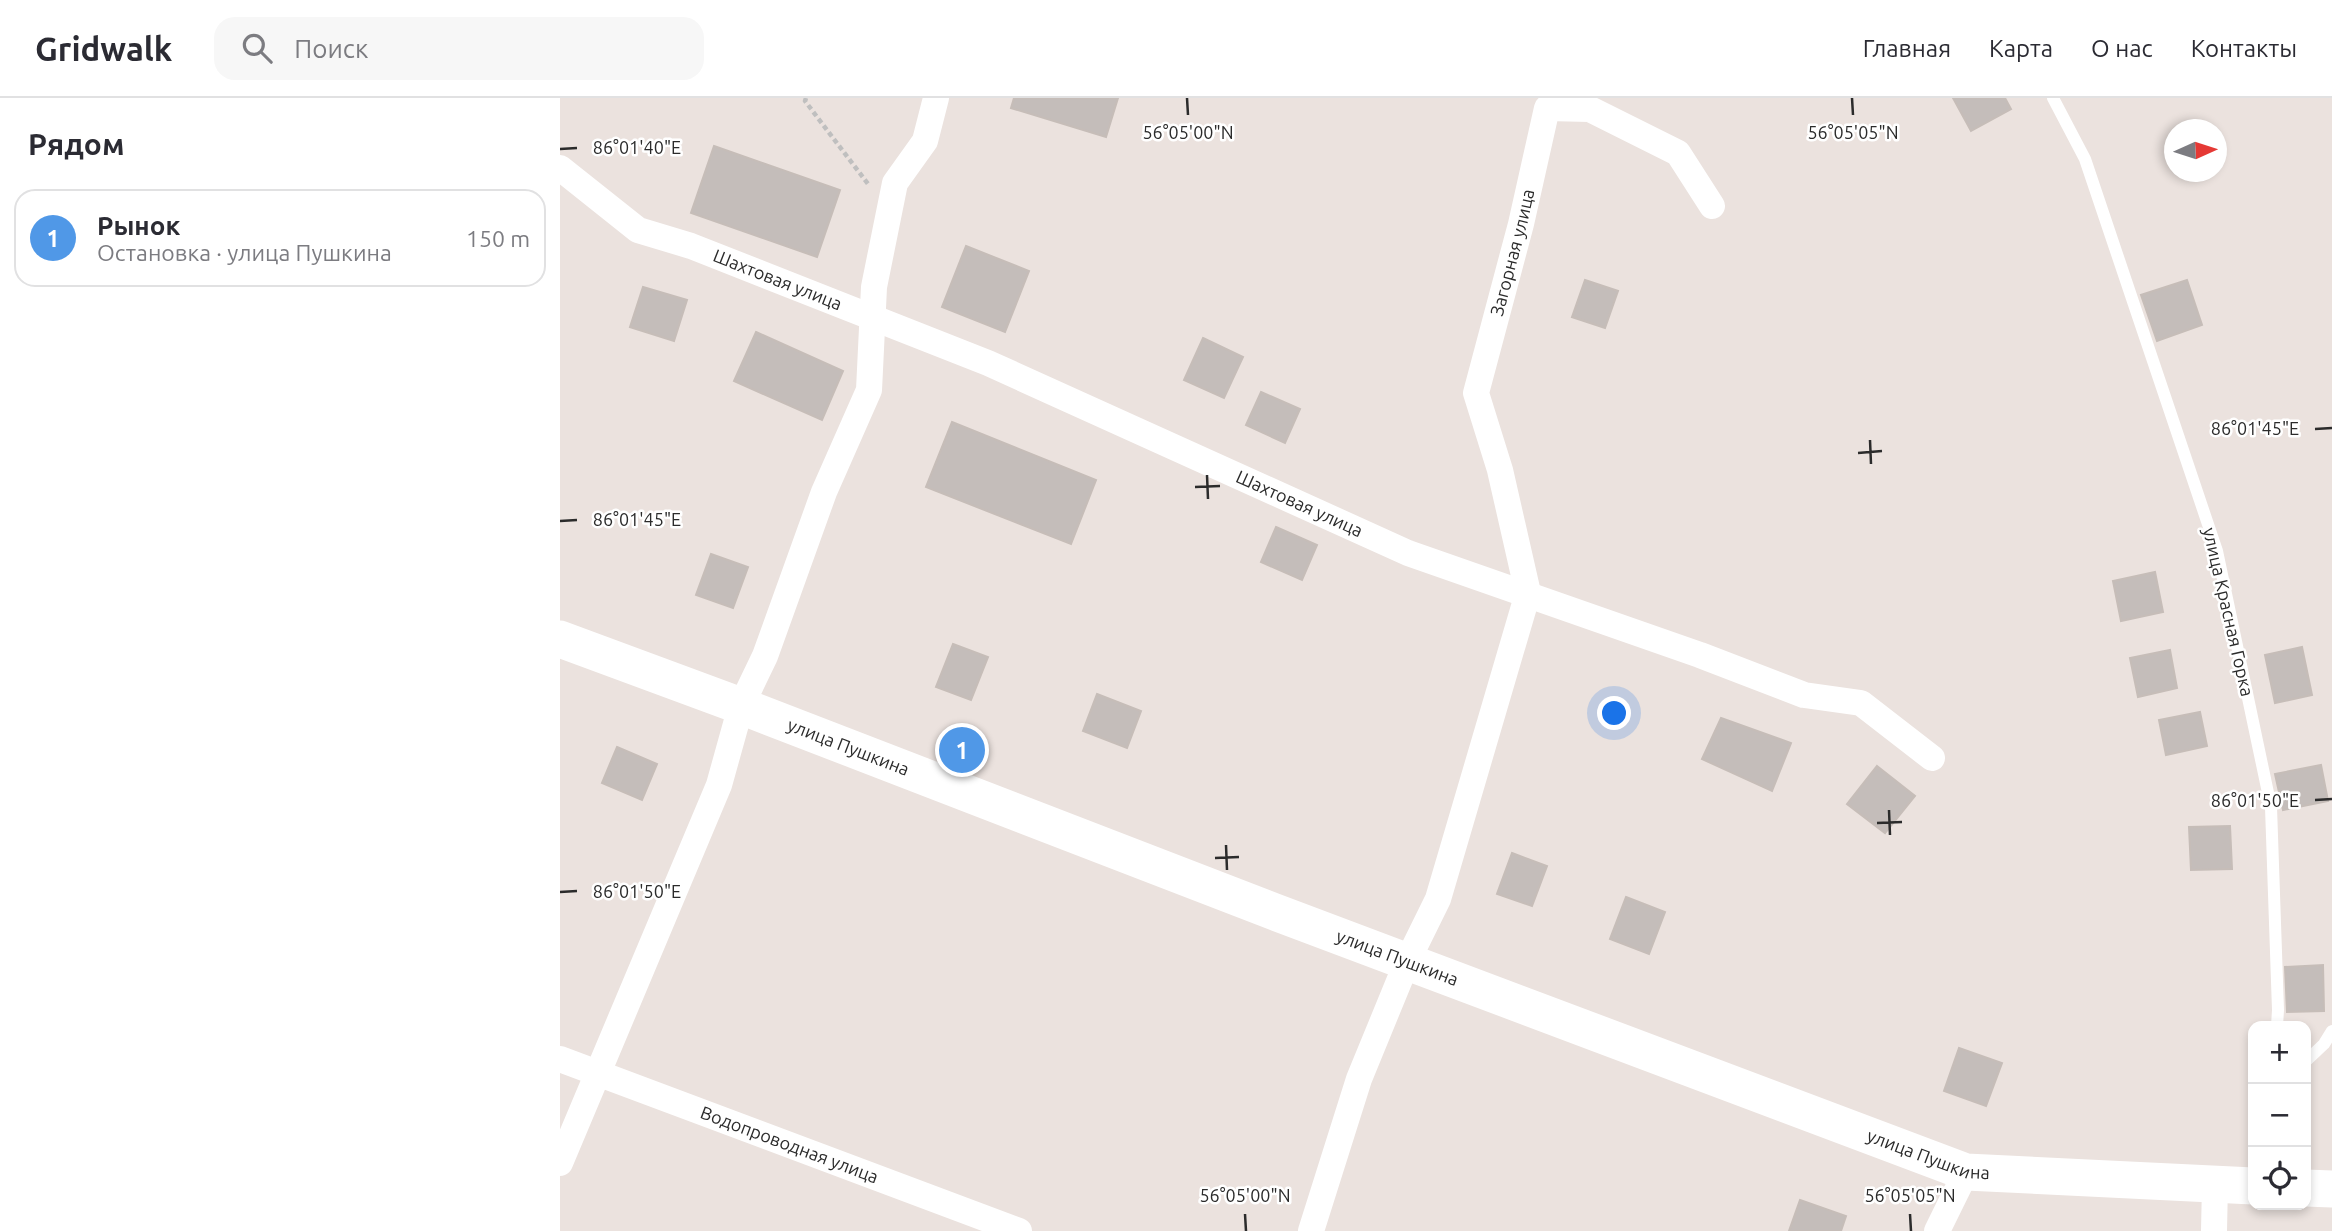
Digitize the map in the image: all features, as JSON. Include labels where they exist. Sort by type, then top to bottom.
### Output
[{"type":"street","points":[[560,1163],[719,785],[741,706],[765,656],[824,492],[869,390],[874,287],[895,183],[925,141],[936,98]]},
{"type":"street","name":"Загорная улица","points":[[1528,593],[1500,470],[1476,393],[1521,225],[1547,108],[1590,109],[1678,153],[1712,206]]},
{"type":"street","name":"Шахтовая улица","points":[[560,168],[638,230],[691,246],[872,320],[988,363],[1408,553],[1528,593],[1804,695],[1861,703],[1932,758]]},
{"type":"street","points":[[1311,1231],[1359,1079],[1407,962],[1438,899],[1528,593]]},
{"type":"street","name":"улица Пушкина","points":[[560,639],[1966,1172],[2248,1186]]},
{"type":"street","name":"Водопроводная улица","points":[[560,1059],[1018,1231]]},
{"type":"street","points":[[1937,1231],[1966,1172]]},
{"type":"street","points":[[2214,1231],[2215,1184]]},
{"type":"street","points":[[2311,1188],[2332,1189]]},
{"type":"lane","name":"улица Красная Горка","points":[[2053,98],[2085,159],[2217,551],[2271,807],[2277,1021]]},
{"type":"lane","points":[[2311,1056],[2324,1044],[2332,1031]]},
{"type":"path","points":[[806,98],[805,101],[889,211]]},
{"type":"building","points":[[1014,98],[1118,98],[1106,137],[1011,108]]},
{"type":"building","points":[[1953,98],[2005,98],[2011,109],[1971,131]]},
{"type":"building","points":[[714,146],[840,190],[817,257],[691,213]]},
{"type":"building","points":[[966,246],[1029,271],[1005,332],[942,307]]},
{"type":"building","points":[[1585,280],[1618,291],[1605,328],[1572,317]]},
{"type":"building","points":[[2187,280],[2202,325],[2157,341],[2141,295]]},
{"type":"building","points":[[643,287],[687,300],[674,341],[630,327]]},
{"type":"building","points":[[756,332],[843,371],[822,420],[734,381]]},
{"type":"building","points":[[1203,338],[1243,357],[1224,398],[1184,380]]},
{"type":"building","points":[[1261,392],[1300,409],[1285,443],[1246,425]]},
{"type":"building","points":[[952,422],[1096,480],[1071,544],[926,487]]},
{"type":"building","points":[[1276,527],[1317,545],[1302,580],[1261,562]]},
{"type":"building","points":[[711,554],[748,567],[733,608],[696,595]]},
{"type":"building","points":[[2155,572],[2163,612],[2121,621],[2113,581]]},
{"type":"building","points":[[953,644],[988,657],[971,700],[936,687]]},
{"type":"building","points":[[2302,647],[2312,695],[2275,703],[2265,655]]},
{"type":"building","points":[[2170,650],[2177,688],[2138,697],[2130,658]]},
{"type":"building","points":[[1097,694],[1141,711],[1127,748],[1083,731]]},
{"type":"building","points":[[2200,712],[2207,746],[2166,755],[2159,720]]},
{"type":"building","points":[[1721,718],[1791,743],[1772,791],[1702,759]]},
{"type":"building","points":[[617,747],[657,764],[642,800],[602,783]]},
{"type":"building","points":[[2321,765],[2328,801],[2283,810],[2275,774]]},
{"type":"building","points":[[1877,766],[1915,796],[1885,833],[1847,804]]},
{"type":"building","points":[[2230,826],[2232,869],[2191,870],[2189,827]]},
{"type":"building","points":[[1512,853],[1547,866],[1532,906],[1497,894]]},
{"type":"building","points":[[1626,897],[1665,912],[1649,954],[1610,939]]},
{"type":"building","points":[[2323,965],[2324,1011],[2287,1012],[2285,967]]},
{"type":"building","points":[[1959,1048],[2002,1063],[1986,1106],[1944,1091]]},
{"type":"building","points":[[1800,1200],[1846,1216],[1841,1231],[1789,1231]]},
{"type":"place","name":"Рынок","points":[[962,750]]}]
